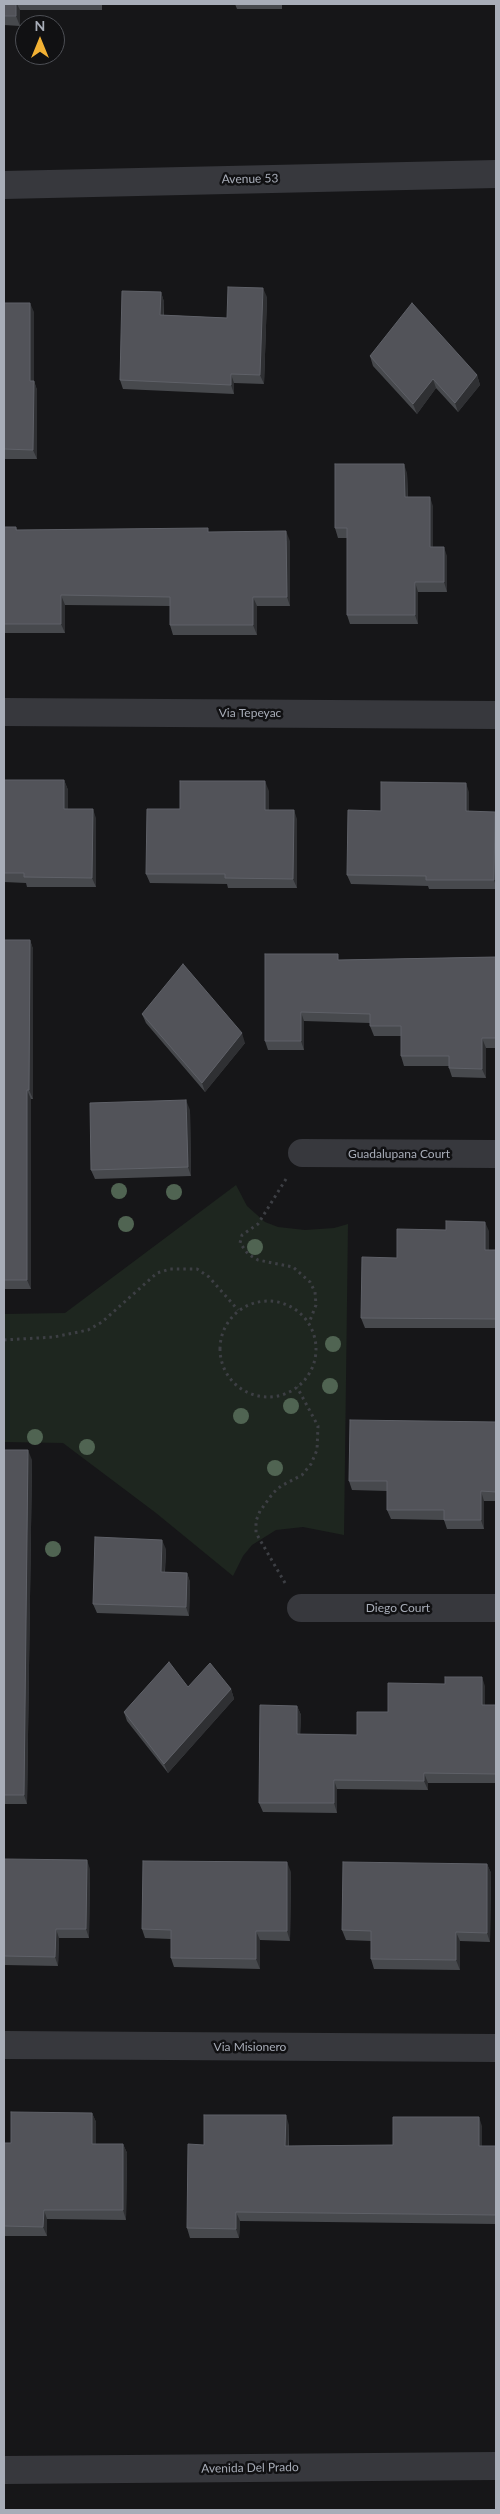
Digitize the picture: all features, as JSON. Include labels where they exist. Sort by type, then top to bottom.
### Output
[{"type":"street","name":"Avenue 53","points":[[4,185],[496,174]]},
{"type":"street","name":"Via Tepeyac","points":[[4,712],[496,715]]},
{"type":"street","name":"Guadalupana Court","points":[[302,1153],[496,1154]]},
{"type":"street","name":"Diego Court","points":[[300,1608],[496,1608]]},
{"type":"street","name":"Via Misionero","points":[[4,2045],[496,2048]]},
{"type":"street","name":"Avenida Del Prado","points":[[4,2470],[496,2466]]},
{"type":"path","points":[[302,1153],[258,1224],[242,1235],[240,1243],[248,1254],[258,1260],[293,1267],[310,1282],[315,1292],[316,1305],[309,1323]]},
{"type":"path","points":[[4,1340],[54,1337],[88,1330],[102,1322],[157,1273],[170,1269],[197,1270],[209,1277],[238,1311]]},
{"type":"path","points":[[268,1301],[284,1303],[298,1311],[309,1323],[315,1336],[314,1365],[307,1377],[297,1387],[282,1395],[266,1397],[249,1394],[235,1384],[225,1371],[220,1355],[220,1338],[227,1323],[238,1311],[252,1303],[268,1301]]},
{"type":"path","points":[[297,1387],[318,1426],[317,1450],[311,1464],[302,1475],[281,1486],[266,1502],[256,1521],[256,1533],[300,1608]]},
{"type":"shaded area","points":[[236,1185],[247,1206],[265,1222],[278,1227],[305,1230],[334,1228],[348,1224],[344,1535],[303,1527],[276,1530],[252,1545],[243,1556],[233,1576],[156,1513],[63,1443],[4,1442],[4,1314],[65,1313]]},
{"type":"building","points":[[4,4],[16,4],[15,16],[4,16]]},
{"type":"building","points":[[228,287],[263,288],[260,375],[231,374],[231,385],[120,380],[122,291],[161,292],[160,315],[227,318]]},
{"type":"building","points":[[4,303],[30,303],[30,381],[34,381],[33,450],[4,449]]},
{"type":"building","points":[[412,303],[477,375],[455,403],[433,379],[413,404],[370,356]]},
{"type":"building","points":[[335,464],[404,464],[405,497],[430,497],[430,547],[444,547],[444,582],[415,582],[415,615],[347,615],[347,528],[335,528]]},
{"type":"building","points":[[4,527],[16,527],[16,530],[208,528],[208,532],[286,531],[287,597],[253,597],[253,625],[170,625],[170,597],[61,595],[61,624],[4,624]]},
{"type":"building","points":[[4,780],[64,780],[64,809],[93,809],[92,878],[24,877],[24,873],[4,873]]},
{"type":"building","points":[[180,781],[265,781],[265,810],[294,810],[293,879],[225,878],[225,874],[146,874],[147,809],[180,809]]},
{"type":"building","points":[[381,782],[466,783],[466,811],[495,812],[494,880],[426,880],[426,876],[347,875],[348,810],[381,811]]},
{"type":"building","points":[[4,940],[30,940],[29,1090],[27,1090],[27,1280],[4,1280]]},
{"type":"building","points":[[265,954],[338,954],[338,960],[496,957],[496,1038],[482,1038],[482,1069],[449,1068],[449,1056],[401,1056],[401,1026],[370,1026],[370,1014],[301,1012],[301,1041],[265,1041]]},
{"type":"building","points":[[183,964],[242,1033],[202,1083],[142,1014]]},
{"type":"building","points":[[186,1100],[188,1167],[91,1170],[90,1103]]},
{"type":"building","points":[[446,1221],[485,1222],[485,1250],[496,1250],[496,1319],[361,1318],[362,1257],[397,1258],[397,1229],[446,1230]]},
{"type":"building","points":[[350,1420],[496,1422],[496,1492],[481,1491],[481,1520],[444,1520],[444,1510],[387,1510],[387,1481],[349,1481]]},
{"type":"building","points":[[4,1450],[28,1450],[24,1795],[4,1795]]},
{"type":"building","points":[[95,1537],[162,1540],[161,1572],[187,1573],[186,1607],[93,1604]]},
{"type":"building","points":[[169,1662],[188,1687],[210,1663],[231,1689],[164,1764],[124,1712]]},
{"type":"building","points":[[445,1677],[482,1677],[482,1705],[496,1705],[496,1774],[424,1773],[424,1781],[334,1780],[334,1803],[259,1803],[260,1705],[297,1706],[297,1734],[357,1735],[357,1712],[388,1712],[388,1683],[445,1684]]},
{"type":"building","points":[[4,1859],[87,1860],[86,1929],[56,1929],[55,1957],[4,1956]]},
{"type":"building","points":[[143,1861],[287,1862],[287,1931],[256,1931],[256,1959],[171,1958],[171,1930],[142,1929]]},
{"type":"building","points":[[343,1862],[487,1864],[487,1933],[456,1932],[456,1960],[371,1959],[371,1931],[342,1930]]},
{"type":"building","points":[[11,2112],[92,2113],[92,2144],[123,2144],[123,2210],[44,2210],[43,2227],[4,2226],[4,2143],[11,2143]]},
{"type":"building","points":[[204,2115],[286,2115],[285,2146],[393,2145],[393,2117],[479,2117],[479,2146],[496,2146],[496,2215],[236,2212],[236,2229],[187,2228],[188,2144],[204,2145]]}]
